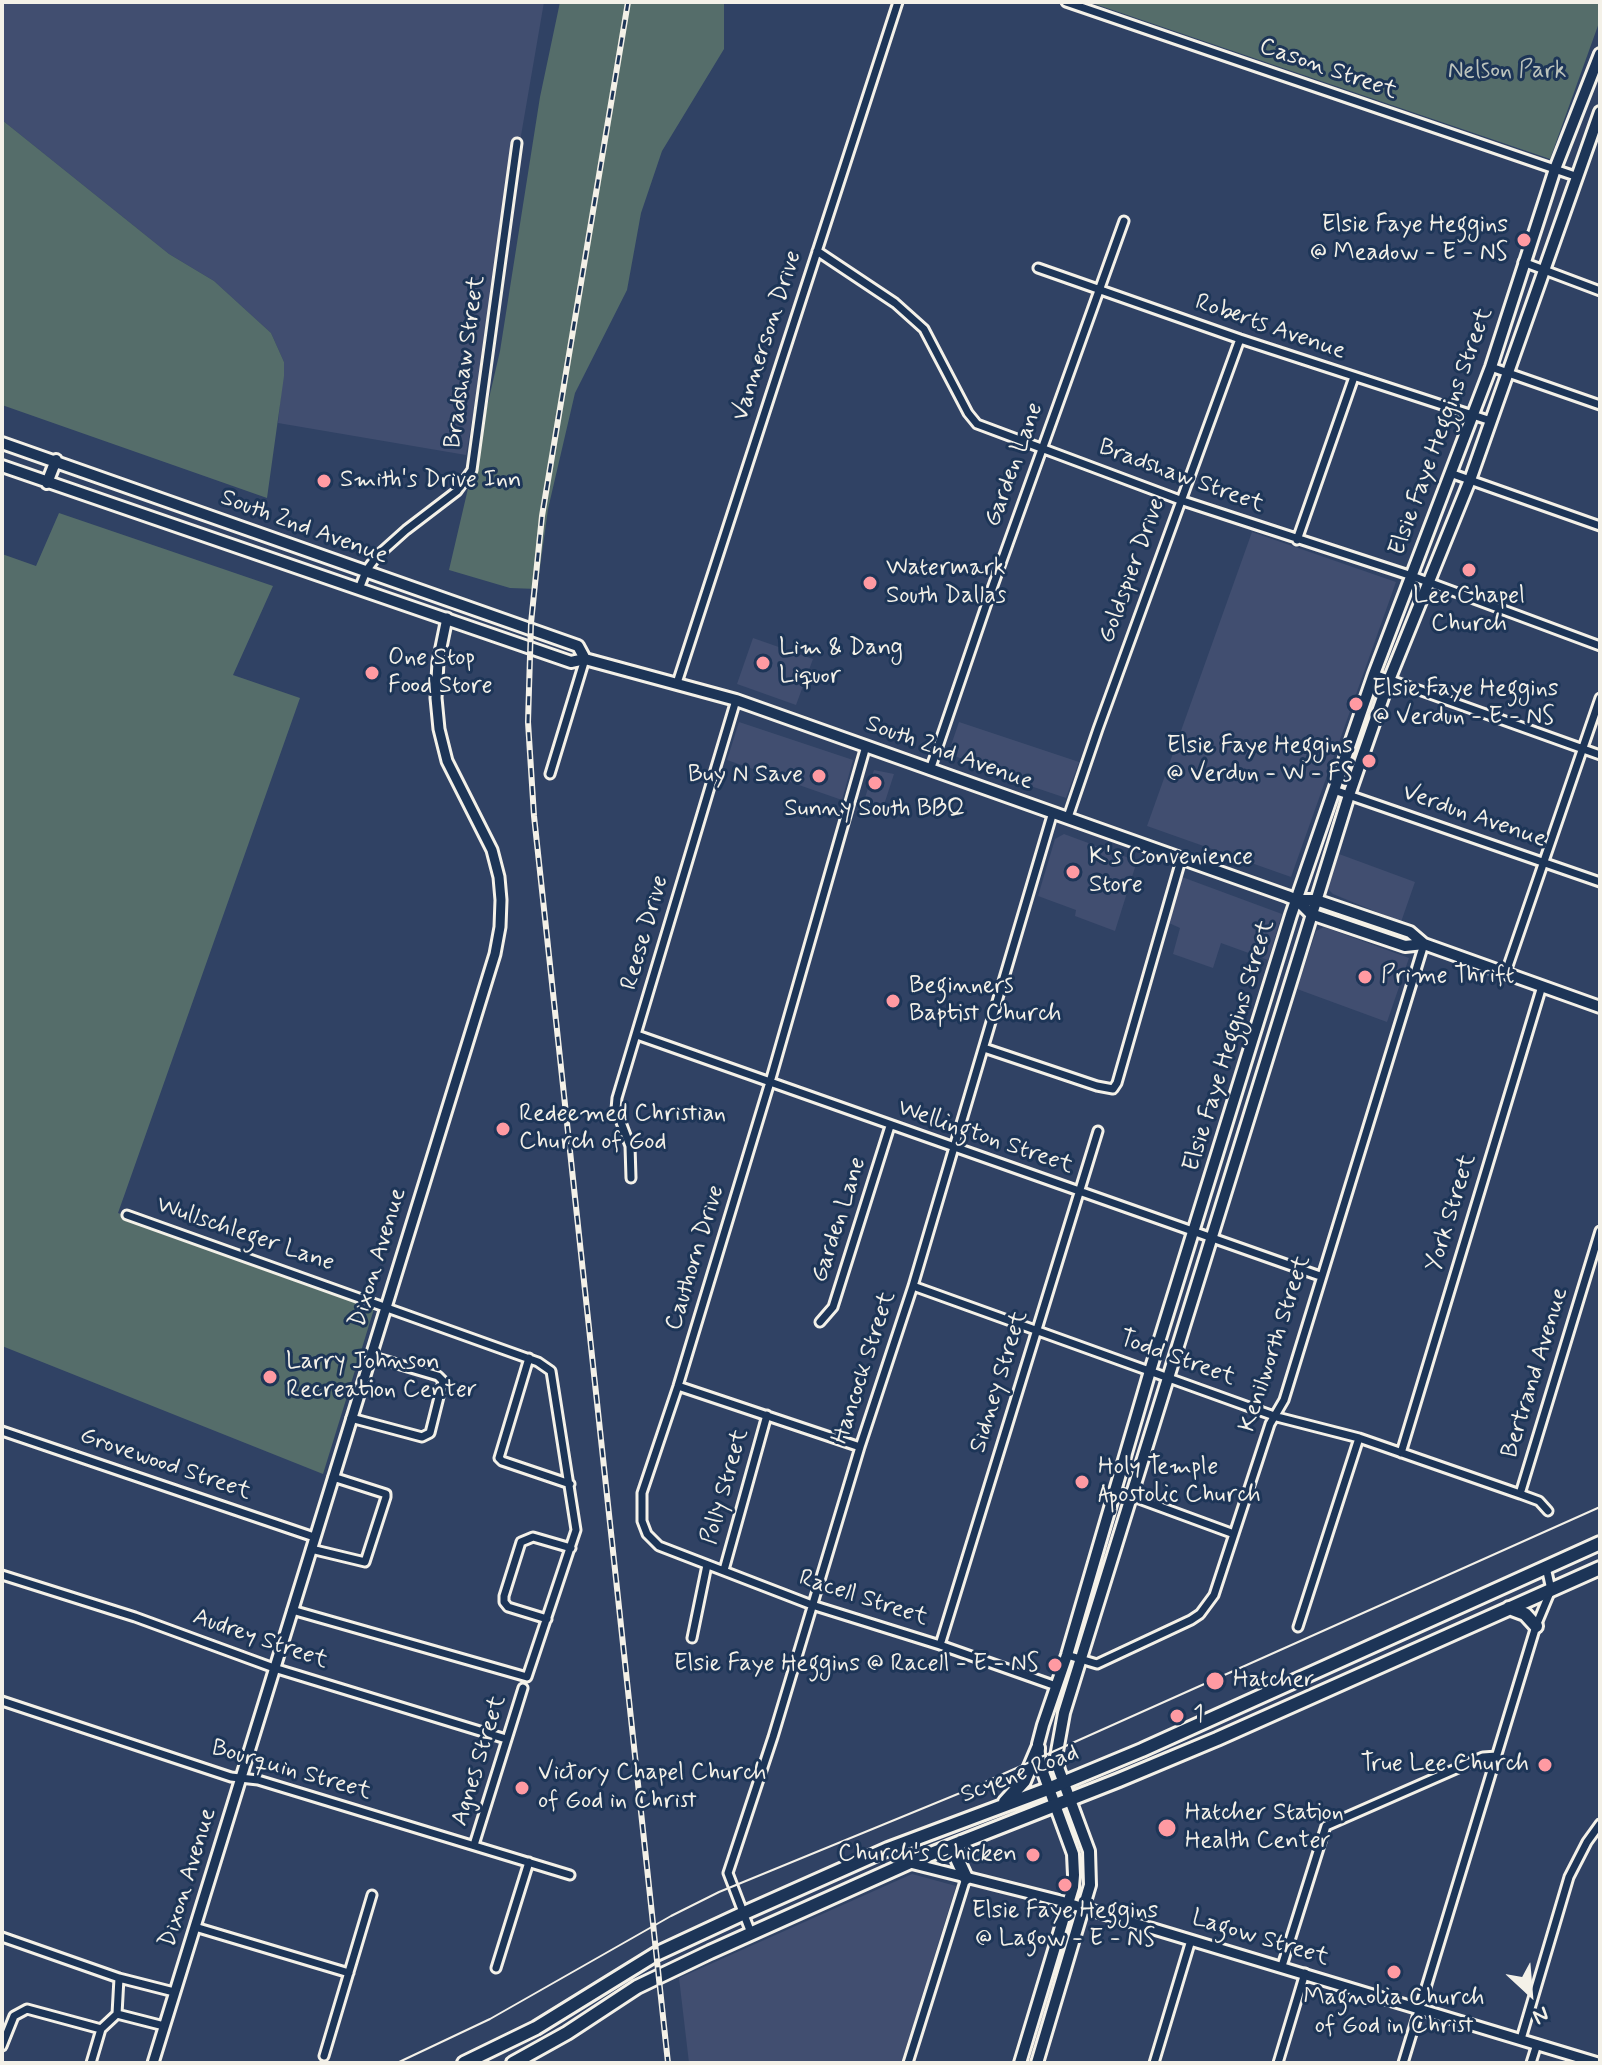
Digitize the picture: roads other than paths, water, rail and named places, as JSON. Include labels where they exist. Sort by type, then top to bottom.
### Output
[{"type":"main road","name":"Elsie Faye Heggins Street","points":[[1020,2063],[1074,1875],[1073,1854],[1048,1789],[1038,1748],[1269,983],[1374,674],[1491,367],[1555,169],[1600,54]]},
{"type":"main road","name":"Elsie Faye Heggins Street","points":[[1037,2063],[1090,1885],[1089,1851],[1056,1757],[1057,1741],[1349,795],[1389,680],[1470,480],[1600,112]]},
{"type":"main road","name":"South 2nd Avenue","points":[[2,443],[578,646],[585,659]]},
{"type":"main road","points":[[47,483],[56,460]]},
{"type":"main road","name":"South 2nd Avenue","points":[[2,466],[571,662],[585,659],[736,700],[1297,900],[1316,900],[1410,932],[1424,944],[1600,1007]]},
{"type":"main road","name":"South 2nd Avenue","points":[[1297,900],[1311,914],[1405,946],[1424,944]]},
{"type":"main road","points":[[1269,983],[1288,988]]},
{"type":"main road","name":"Scyene Road","points":[[464,2063],[536,2028],[664,1950],[742,1914],[888,1849],[1064,1783],[1600,1543]]},
{"type":"main road","name":"Scyene Road","points":[[513,2063],[567,2033],[637,1987],[751,1933],[962,1840],[1070,1799],[1284,1709],[1600,1568]]},
{"type":"main road","points":[[1509,1608],[1525,1614],[1536,1626]]},
{"type":"main road","points":[[1284,1709],[1283,1701],[1287,1694],[1305,1676]]},
{"type":"main road","points":[[1001,1805],[1024,1781],[1038,1748]]},
{"type":"main road","points":[[962,1840],[954,1852],[966,1878]]},
{"type":"street","name":"Vannerson Drive","points":[[677,683],[898,2]]},
{"type":"street","name":"Cason Street","points":[[1066,2],[1578,177]]},
{"type":"street","name":"Bradshaw Street","points":[[359,589],[366,571],[377,556],[457,491],[472,470],[517,143]]},
{"type":"street","name":"Garden Lane","points":[[930,770],[1124,221]]},
{"type":"street","name":"Bradshaw Street","points":[[817,251],[895,303],[924,329],[968,413],[977,424],[1180,500],[1412,576],[1600,646]]},
{"type":"street","points":[[1523,262],[1600,291]]},
{"type":"street","name":"Roberts Avenue","points":[[1038,268],[1240,339],[1491,421]]},
{"type":"street","name":"Goldspier Drive","points":[[1068,817],[1240,339]]},
{"type":"street","points":[[1491,367],[1600,405]]},
{"type":"street","points":[[1297,540],[1354,377]]},
{"type":"street","points":[[1450,473],[1600,526]]},
{"type":"street","name":"Dixon Avenue","points":[[153,2063],[486,988],[500,927],[499,877],[492,850],[447,761],[439,729],[436,698],[438,662],[451,602]]},
{"type":"street","points":[[550,774],[585,659]]},
{"type":"street","points":[[1374,674],[1600,755]]},
{"type":"street","points":[[1506,972],[1600,698]]},
{"type":"street","name":"Reese Drive","points":[[631,1178],[630,1146],[616,1109],[617,1098],[736,700]]},
{"type":"street","name":"Cauthorn Drive","points":[[659,1546],[647,1534],[642,1521],[642,1493],[678,1386],[770,1082],[866,746]]},
{"type":"street","name":"Verdun Avenue","points":[[1334,790],[1600,882]]},
{"type":"street","name":"Hancock Street","points":[[751,1933],[728,1873],[913,1286],[1053,812]]},
{"type":"street","points":[[984,1048],[1113,1089],[1181,860]]},
{"type":"street","name":"Kenilworth Street","points":[[1067,1655],[1097,1664],[1200,1614],[1214,1595],[1270,1424],[1277,1417],[1424,944]]},
{"type":"street","name":"York Street","points":[[1401,1453],[1542,986]]},
{"type":"street","name":"Wellington Street","points":[[637,1035],[1320,1276]]},
{"type":"street","name":"Garden Lane","points":[[820,1322],[833,1307],[890,1126]]},
{"type":"street","name":"Sidney Street","points":[[940,1645],[1098,1131]]},
{"type":"street","name":"Wullschleger Lane","points":[[127,1215],[546,1366],[553,1377],[576,1530],[561,1581]]},
{"type":"street","name":"Bertrand Avenue","points":[[1548,1511],[1539,1501],[1520,1494],[1600,1231]]},
{"type":"street","name":"Todd Street","points":[[913,1286],[1277,1417],[1359,1438],[1520,1494]]},
{"type":"street","points":[[351,1418],[422,1437],[430,1433],[443,1381],[438,1376],[370,1356]]},
{"type":"street","points":[[529,1358],[499,1458],[570,1484]]},
{"type":"street","points":[[678,1386],[860,1447]]},
{"type":"street","name":"Polly Street","points":[[724,1570],[767,1415]]},
{"type":"street","name":"Grovewood Street","points":[[2,1431],[314,1537]]},
{"type":"street","points":[[1298,1627],[1359,1438]]},
{"type":"street","points":[[311,1549],[365,1562],[382,1510],[386,1494],[333,1477]]},
{"type":"street","points":[[1117,1491],[1234,1534]]},
{"type":"street","points":[[547,1619],[508,1607],[504,1602],[521,1542],[533,1537],[571,1548]]},
{"type":"street","name":"Racell Street","points":[[659,1546],[812,1605],[1056,1686]]},
{"type":"street","name":"Polly Street","points":[[692,1638],[707,1565]]},
{"type":"street","points":[[1403,2063],[1536,1626],[1551,1590],[1546,1567]]},
{"type":"street","name":"Audrey Street","points":[[2,1575],[135,1617],[274,1668],[506,1739]]},
{"type":"street","name":"Agnes Street","points":[[292,1610],[527,1677],[561,1581]]},
{"type":"street","name":"Agnes Street","points":[[474,1845],[523,1688]]},
{"type":"street","name":"Bourquin Street","points":[[2,1701],[240,1779],[258,1780],[570,1875]]},
{"type":"street","points":[[1282,1966],[1326,1826],[1483,1757],[1497,1756]]},
{"type":"street","points":[[1521,2039],[1569,1877],[1600,1824]]},
{"type":"street","points":[[496,1968],[529,1862]]},
{"type":"street","name":"Lagow Street","points":[[908,1863],[1068,1903],[1598,2063]]},
{"type":"street","points":[[908,2063],[966,1878]]},
{"type":"street","points":[[324,2056],[372,1895]]},
{"type":"street","points":[[195,1927],[349,1973]]},
{"type":"street","points":[[2,1937],[119,1978],[174,1992]]},
{"type":"street","points":[[1154,2063],[1191,1940]]},
{"type":"street","points":[[1278,2063],[1305,1973]]},
{"type":"street","points":[[91,2063],[101,2029],[117,2014],[119,1978]]},
{"type":"street","points":[[2,2046],[14,2016],[27,2009],[101,2029]]},
{"type":"street","points":[[117,2014],[132,2015],[164,2026]]},
{"type":"street","points":[[1531,2063],[1537,2044]]},
{"type":"tram line","points":[[397,2063],[490,2019],[719,1892],[965,1791],[1600,1507]]},
{"type":"railway","points":[[628,2],[542,516],[531,623],[528,722],[534,816],[668,2063]]},
{"type":"place","name":"Elsie Faye Heggins @ Meadow - E - NS","points":[[1524,240]]},
{"type":"place","name":"Smith's Drive Inn","points":[[324,481]]},
{"type":"place","name":"Lee Chapel Church","points":[[1469,570]]},
{"type":"place","name":"Watermark South Dallas","points":[[870,583]]},
{"type":"place","name":"Lim & Dang Liquor","points":[[763,663]]},
{"type":"place","name":"One Stop Food Store","points":[[372,673]]},
{"type":"place","name":"Elsie Faye Heggins @ Verdun - E - NS","points":[[1356,704]]},
{"type":"place","name":"Elsie Faye Heggins @ Verdun - W - FS","points":[[1369,761]]},
{"type":"place","name":"Buy N Save","points":[[819,776]]},
{"type":"place","name":"Sunny South BBQ","points":[[875,783]]},
{"type":"place","name":"K's Convenience Store","points":[[1073,872]]},
{"type":"place","name":"Prime Thrift","points":[[1365,977]]},
{"type":"place","name":"Beginners Baptist Church","points":[[893,1001]]},
{"type":"place","name":"Redeemed Christian Church of God","points":[[503,1129]]},
{"type":"place","name":"Larry Johnson Recreation Center","points":[[270,1377]]},
{"type":"place","name":"Holy Temple Apostolic Church","points":[[1082,1482]]},
{"type":"place","name":"Elsie Faye Heggins @ Racell - E - NS","points":[[1055,1665]]},
{"type":"place","name":"Hatcher","points":[[1215,1681]]},
{"type":"place","name":"1","points":[[1177,1716]]},
{"type":"place","name":"True Lee Church","points":[[1545,1765]]},
{"type":"place","name":"Victory Chapel Church of God in Christ","points":[[522,1788]]},
{"type":"place","name":"Hatcher Station Health Center","points":[[1167,1828]]},
{"type":"place","name":"Church's Chicken","points":[[1033,1855]]},
{"type":"place","name":"Elsie Faye Heggins @ Lagow - E - NS","points":[[1065,1885]]},
{"type":"place","name":"Magnolia Church of God in Christ","points":[[1394,1972]]},
{"type":"park label","name":"Nelson Park","points":[[1507,72]]}]
